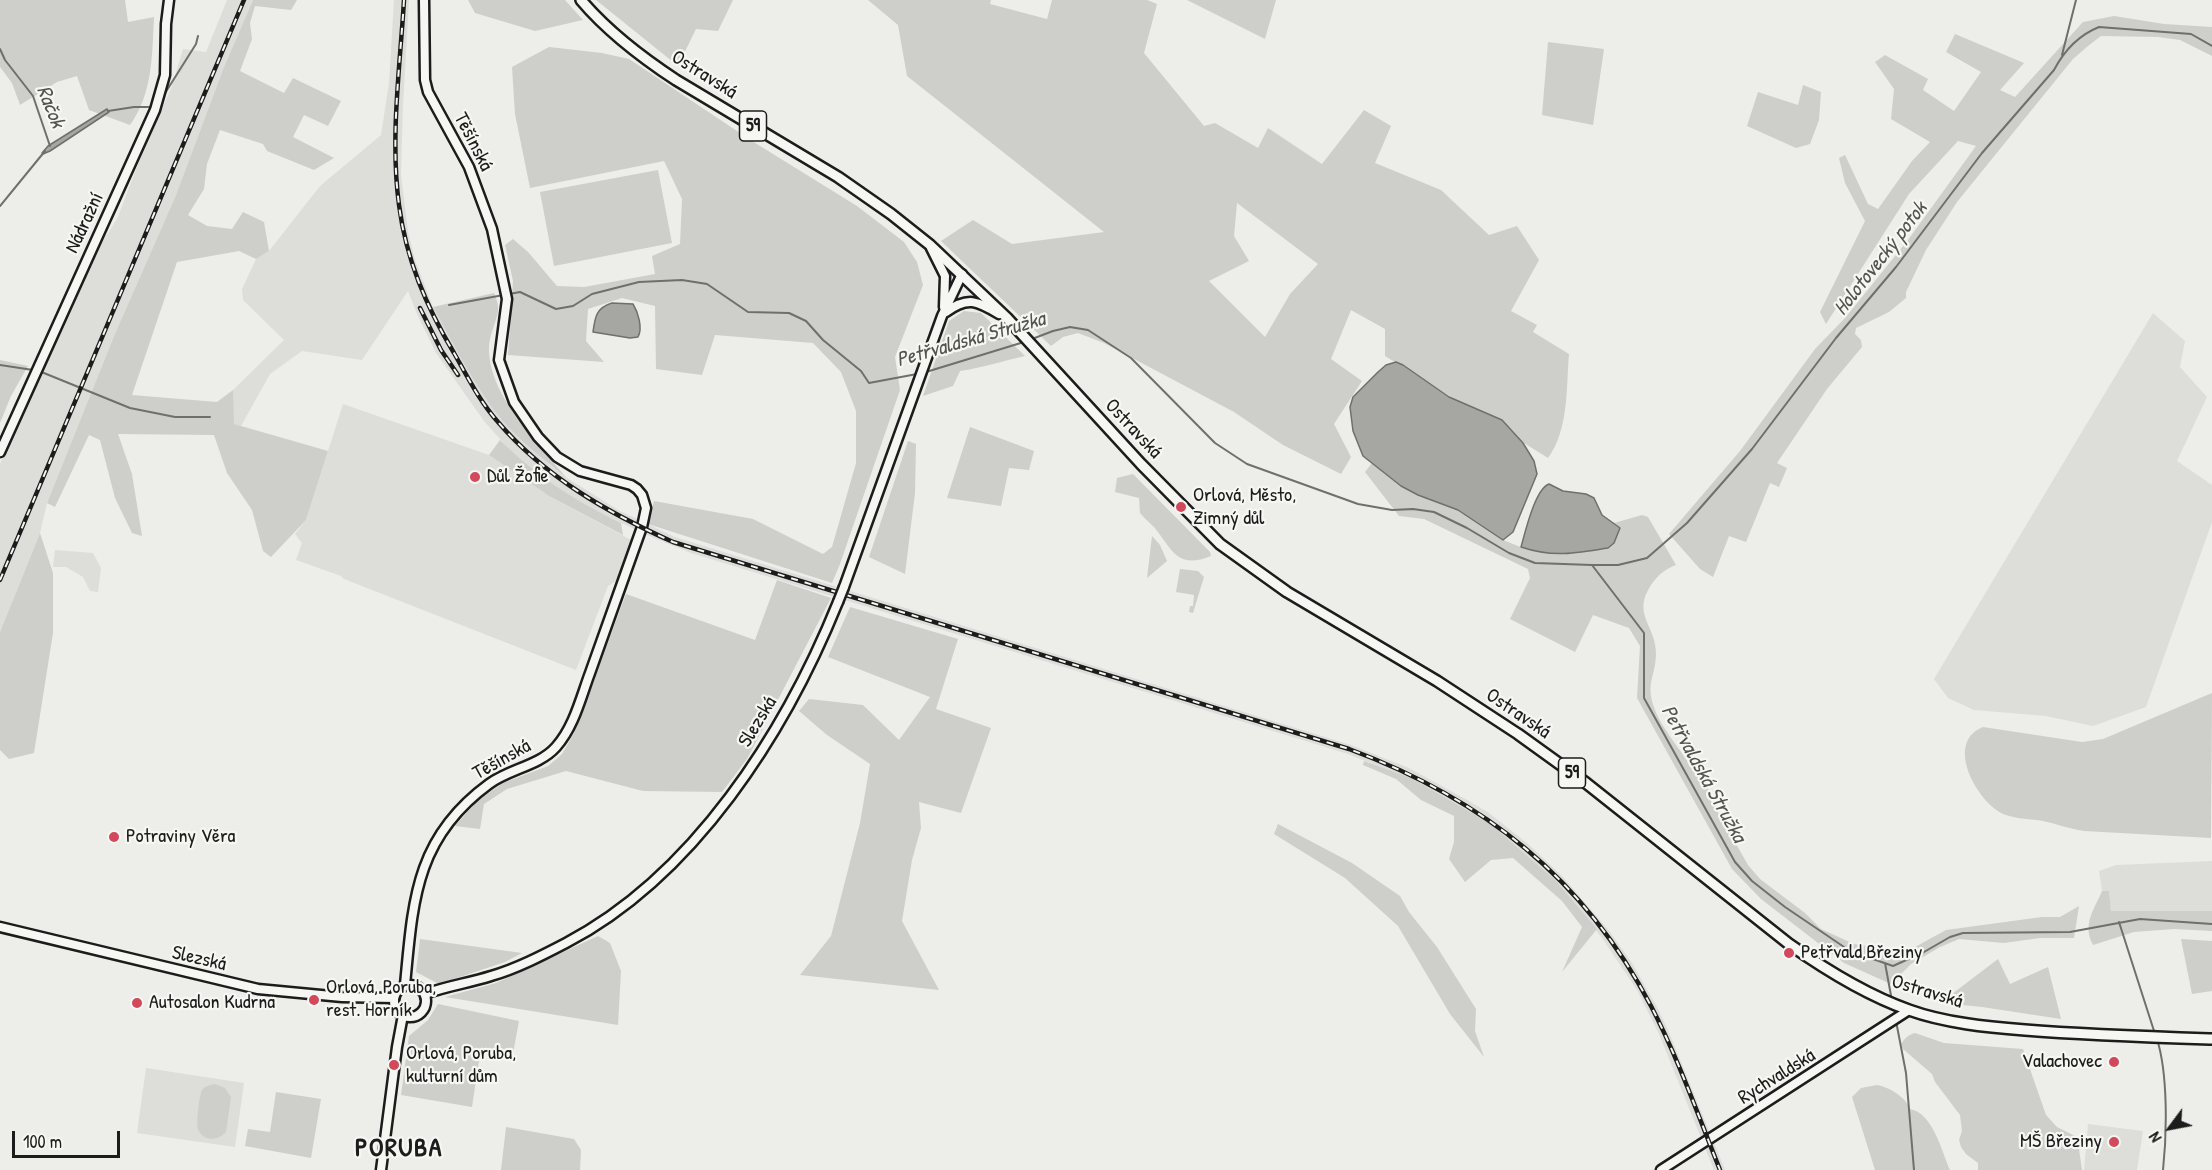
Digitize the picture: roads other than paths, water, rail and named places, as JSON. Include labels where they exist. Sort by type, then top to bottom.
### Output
[{"type":"main road","name":"Ostravská","points":[[581,0],[609,30],[652,64],[838,177],[891,214],[962,274]]},
{"type":"main road","name":"59","points":[[962,274],[1007,318]]},
{"type":"main road","name":"Ostravská","points":[[1007,318],[1171,496],[1220,544],[1287,592],[1437,681],[1509,728],[1586,783],[1816,963],[1869,992],[1909,1010],[1954,1021],[2000,1028],[2212,1039]]},
{"type":"street","name":"Nádražní","points":[[0,452],[155,110],[165,75],[169,0]]},
{"type":"street","name":"Těšínská","points":[[405,985],[416,894],[424,864],[432,846],[443,828],[464,803],[491,782],[546,755],[563,736],[579,705],[642,527],[646,508],[642,495],[631,485],[580,471],[557,457],[525,420],[514,402],[499,360],[507,299],[505,285],[492,229],[480,194],[455,139],[428,92],[423,65],[424,0]]},
{"type":"street","points":[[930,245],[945,276],[943,314]]},
{"type":"street","name":"Slezská","points":[[425,994],[494,976],[554,949],[622,908],[666,870],[721,808],[747,773],[801,682],[838,602],[943,314],[962,274]]},
{"type":"street","points":[[943,314],[958,304],[974,302],[1007,318]]},
{"type":"street","name":"Slezská","points":[[0,927],[258,989],[342,997],[394,998]]},
{"type":"street","points":[[405,985],[419,987],[425,994],[426,1004],[422,1012],[413,1017],[403,1015],[396,1008],[394,998],[398,990],[405,985]]},
{"type":"street","name":"Rychvaldská","points":[[1661,1170],[1854,1048],[1909,1010]]},
{"type":"street","points":[[381,1170],[403,1015]]},
{"type":"waterway","points":[[2062,55],[2076,0]]},
{"type":"waterway","name":"Holotovecký potok","points":[[1592,565],[1618,565],[1647,558],[1687,523],[1752,449],[1836,338],[1896,267],[1982,153],[2054,70],[2067,50],[2079,39],[2099,27],[2191,34],[2212,46]]},
{"type":"waterway","points":[[162,98],[196,44],[198,36]]},
{"type":"waterway","name":"Račok","points":[[0,49],[5,60],[33,96],[50,146]]},
{"type":"waterway","points":[[108,111],[153,107]]},
{"type":"waterway","points":[[0,206],[45,151]]},
{"type":"waterway","name":"Petřvaldská Stružka","points":[[449,305],[520,292],[556,309],[573,306],[592,294],[639,282],[682,280],[707,284],[748,312],[789,313],[806,321],[823,340],[861,371],[869,383],[917,374]]},
{"type":"waterway","name":"Petřvaldská Stružka","points":[[1032,339],[1070,327],[1088,330],[1131,358],[1215,443],[1247,464],[1358,504],[1392,510],[1413,509],[1434,512],[1509,553],[1535,563],[1592,565],[1644,633],[1644,698],[1735,862],[1752,881],[1785,907],[1850,951],[1893,966],[1950,937],[1963,933],[2070,932],[2140,919],[2212,924]]},
{"type":"waterway","name":"Petřvaldská Stružka","points":[[926,372],[1024,342]]},
{"type":"waterway","name":"Petřvaldská Stružka","points":[[0,365],[33,370]]},
{"type":"waterway","name":"Petřvaldská Stružka","points":[[39,371],[130,408],[175,417],[210,417]]},
{"type":"waterway","points":[[2119,922],[2155,1034]]},
{"type":"waterway","points":[[1885,963],[1892,1001]]},
{"type":"waterway","points":[[1896,1021],[1906,1073],[1914,1170]]},
{"type":"waterway","points":[[2157,1039],[2161,1053],[2166,1104],[2163,1170]]},
{"type":"railway","points":[[0,580],[244,0]]},
{"type":"railway","points":[[404,0],[395,154],[402,225],[412,263],[426,300],[474,389],[498,422],[536,460],[601,506],[673,542],[1349,749],[1398,769],[1443,792],[1486,819],[1525,848],[1561,882],[1594,919],[1624,960],[1651,1006],[1679,1066],[1720,1170]]},
{"type":"railway","points":[[420,308],[441,350],[458,375]]},
{"type":"place","name":"Důl Žofie","points":[[475,477]]},
{"type":"place","name":"Orlová, Město, Zimný důl","points":[[1181,507]]},
{"type":"place","name":"Potraviny Věra","points":[[114,837]]},
{"type":"place","name":"Petřvald,Březiny","points":[[1789,953]]},
{"type":"place","name":"Orlová, Poruba, rest. Horník","points":[[314,1000]]},
{"type":"place","name":"Autosalon Kudrna","points":[[137,1003]]},
{"type":"place","name":"Valachovec","points":[[2114,1062]]},
{"type":"place","name":"Orlová, Poruba, kulturní dům","points":[[394,1065]]},
{"type":"place","name":"MŠ Březiny","points":[[2114,1142]]},
{"type":"district","name":"PORUBA","points":[[399,1149]]}]
